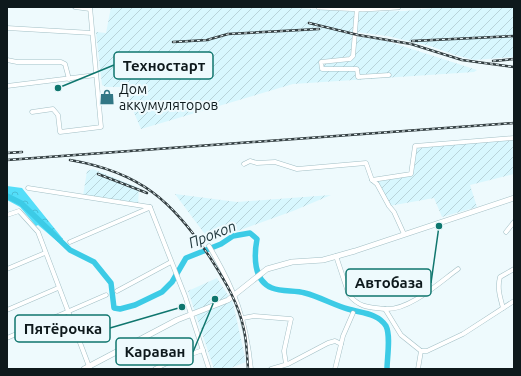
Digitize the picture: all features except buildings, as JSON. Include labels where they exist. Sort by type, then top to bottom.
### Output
[{"type":"main road","points":[[319,7],[398,7]]},
{"type":"main road","points":[[87,368],[120,349],[235,295],[267,269],[292,262],[323,260],[514,198]]},
{"type":"street","points":[[32,112],[53,109],[58,115],[60,132],[101,127],[90,8],[75,7]]},
{"type":"street","points":[[357,8],[353,56],[350,59],[321,62],[322,69],[357,69],[358,77],[389,75]]},
{"type":"street","points":[[7,28],[92,33]]},
{"type":"street","points":[[7,60],[17,62],[60,62],[65,64],[69,79]]},
{"type":"street","points":[[7,86],[96,75]]},
{"type":"street","points":[[372,180],[411,174],[415,146],[514,138]]},
{"type":"street","points":[[244,164],[250,160],[257,163],[275,162],[297,169],[366,163],[372,180],[377,184],[388,206],[394,212],[404,234]]},
{"type":"street","points":[[28,188],[150,208]]},
{"type":"street","points":[[70,242],[150,208]]},
{"type":"street","points":[[150,208],[185,296],[209,369]]},
{"type":"street","points":[[7,215],[19,211],[38,232],[87,368]]},
{"type":"street","points":[[506,232],[514,222]]},
{"type":"street","points":[[211,248],[235,295],[243,318],[251,369]]},
{"type":"street","points":[[7,269],[45,253]]},
{"type":"street","points":[[335,369],[341,344],[355,309],[336,256]]},
{"type":"street","points":[[117,291],[172,262]]},
{"type":"street","points":[[355,309],[392,310],[426,294],[458,269]]},
{"type":"street","points":[[503,308],[498,293],[499,280],[500,277],[514,269]]},
{"type":"street","points":[[7,310],[58,288]]},
{"type":"street","points":[[7,338],[106,295]]},
{"type":"street","points":[[385,309],[400,335],[420,351],[427,351],[463,334],[514,301]]},
{"type":"street","points":[[243,318],[254,316],[291,319],[284,351],[289,369]]},
{"type":"street","points":[[271,369],[287,364],[328,343],[335,341],[341,344]]},
{"type":"street","points":[[155,369],[171,361],[203,350]]},
{"type":"street","points":[[418,369],[420,351]]},
{"type":"shaded area","points":[[111,7],[280,7],[357,12],[405,11],[444,7],[514,7],[514,57],[474,60],[430,46],[387,36],[356,32],[355,36],[387,41],[477,70],[474,72],[293,84],[141,129],[123,87],[106,87],[102,85],[96,32],[106,33]]},
{"type":"shaded area","points":[[514,138],[514,174],[470,185],[477,207],[442,217],[434,198],[389,206],[372,180],[411,174],[415,146]]},
{"type":"shaded area","points":[[93,169],[139,188],[138,204],[83,196],[87,171]]},
{"type":"shaded area","points":[[175,194],[237,202],[331,195],[293,211],[210,241]]},
{"type":"shaded area","points":[[217,278],[233,303],[246,362],[228,369],[214,369],[188,291]]},
{"type":"green space","points":[[7,186],[22,188],[63,239],[58,242],[38,225],[36,226],[20,207],[7,200]]},
{"type":"waterway","name":"Прокоп","points":[[7,196],[21,203],[70,250],[94,262],[111,283],[114,308],[120,309],[135,305],[162,292],[172,282],[186,258],[221,244],[233,236],[250,233],[257,239],[255,252],[256,267],[261,280],[266,285],[284,291],[301,292],[379,318],[386,326],[388,335],[387,369]]},
{"type":"railway","points":[[309,23],[358,35],[411,44],[462,60],[514,67]]},
{"type":"railway","points":[[173,42],[207,40],[228,34],[319,29]]},
{"type":"railway","points":[[412,41],[514,36]]},
{"type":"railway","points":[[493,61],[514,59]]},
{"type":"railway","points":[[7,160],[514,123]]},
{"type":"railway","points":[[7,153],[22,152]]},
{"type":"railway","points":[[70,160],[95,165],[116,172],[135,181],[168,205],[183,221],[211,259],[226,284],[239,311],[245,335],[248,369]]},
{"type":"railway","points":[[98,174],[147,193]]},
{"type":"place","name":"Техностарт","points":[[58,88]]},
{"type":"place","name":"Дом аккумуляторов","points":[[107,97]]},
{"type":"place","name":"Автобаза","points":[[439,226]]},
{"type":"place","name":"Караван","points":[[215,299]]},
{"type":"place","name":"Пятёрочка","points":[[182,307]]}]
